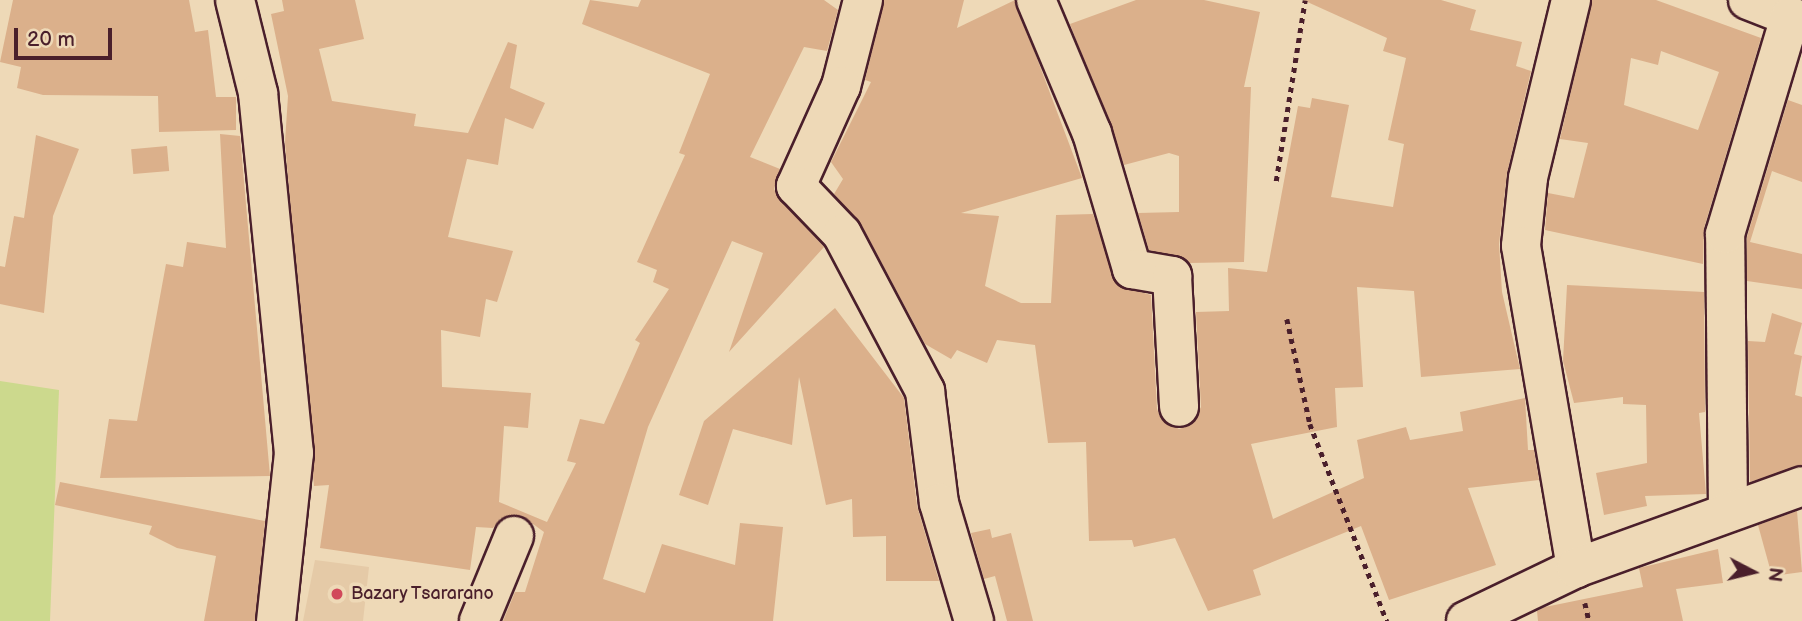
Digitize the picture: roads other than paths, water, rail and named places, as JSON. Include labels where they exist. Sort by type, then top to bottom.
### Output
[{"type":"street","points":[[235,0],[258,93],[294,453],[276,621]]},
{"type":"street","points":[[863,0],[841,86],[796,186],[842,234],[925,391],[939,503],[974,621]]},
{"type":"street","points":[[1036,0],[1092,133],[1132,269],[1172,276],[1178,407]]},
{"type":"street","points":[[1571,0],[1528,178],[1521,246],[1576,568]]},
{"type":"street","points":[[1728,508],[1725,234],[1796,19],[1748,0]]},
{"type":"street","points":[[1466,621],[1576,568],[1728,508],[1801,489]]},
{"type":"street","points":[[479,621],[514,536]]},
{"type":"place","name":"Bazary Tsararano","points":[[337,594]]}]
